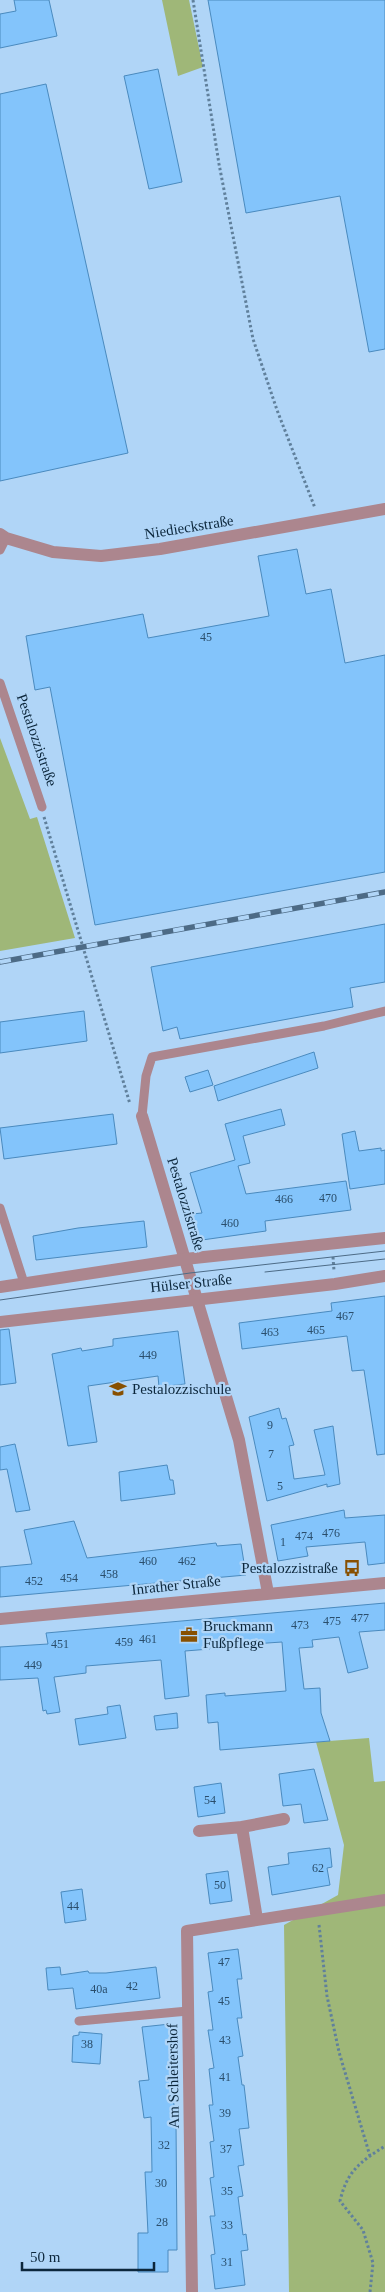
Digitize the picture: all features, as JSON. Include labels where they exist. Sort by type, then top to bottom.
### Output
[{"type":"street","name":"Niedieckstraße","points":[[2,541],[53,552],[101,556],[160,549],[385,509]]},
{"type":"street","name":"Pestalozzistraße","points":[[142,1116],[239,1440],[268,1593]]},
{"type":"street","name":"Hülser Straße","points":[[0,1287],[185,1259],[385,1238]]},
{"type":"street","name":"Hülser Straße","points":[[0,1322],[198,1298],[335,1284],[385,1276]]},
{"type":"street","name":"Inrather Straße","points":[[0,1619],[385,1583]]},
{"type":"street","points":[[199,1830],[242,1827],[284,1819]]},
{"type":"street","points":[[242,1827],[257,1919]]},
{"type":"street","name":"Am Schleitershof","points":[[192,2292],[187,1931],[385,1900]]},
{"type":"lane","name":"Pestalozzistraße","points":[[0,683],[42,807]]},
{"type":"lane","points":[[142,1116],[146,1076],[152,1057],[324,1026],[385,1011]]},
{"type":"lane","points":[[0,1208],[24,1283]]},
{"type":"lane","points":[[79,2021],[188,2011]]},
{"type":"path","points":[[193,0],[219,164],[253,340],[277,410],[320,520]]},
{"type":"path","points":[[42,807],[48,834],[130,1106],[142,1116]]},
{"type":"path","points":[[332,1244],[335,1284]]},
{"type":"path","points":[[318,1911],[327,1996],[339,2052],[370,2156]]},
{"type":"path","points":[[370,2292],[373,2262],[363,2230],[340,2201],[344,2184],[354,2168],[385,2146]]},
{"type":"green space","points":[[162,0],[189,0],[203,67],[178,76]]},
{"type":"green space","points":[[0,738],[30,819],[37,817],[75,938],[0,951]]},
{"type":"green space","points":[[369,1738],[374,1782],[385,1781],[385,2292],[289,2292],[284,1925],[338,1895],[344,1845],[316,1742]]},
{"type":"building","points":[[14,0],[49,0],[57,36],[0,48],[0,14],[16,11]]},
{"type":"building","points":[[208,0],[385,0],[385,349],[369,352],[340,196],[246,213]]},
{"type":"building","points":[[158,69],[182,182],[149,189],[124,76]]},
{"type":"building","points":[[46,84],[128,453],[0,481],[0,94]]},
{"type":"building","points":[[297,549],[306,594],[331,589],[345,663],[385,655],[385,872],[95,925],[50,687],[35,690],[26,636],[143,614],[148,638],[269,616],[258,556]]},
{"type":"building","points":[[385,924],[385,982],[350,988],[353,1007],[180,1039],[177,1027],[163,1031],[151,967]]},
{"type":"building","points":[[84,1011],[87,1041],[0,1053],[0,1022]]},
{"type":"building","points":[[314,1052],[318,1068],[218,1101],[214,1086]]},
{"type":"building","points":[[208,1070],[213,1085],[190,1092],[185,1077]]},
{"type":"building","points":[[281,1109],[285,1125],[243,1136],[250,1163],[238,1166],[246,1194],[346,1181],[351,1210],[265,1221],[266,1231],[195,1241],[192,1214],[202,1213],[190,1173],[235,1160],[225,1124]]},
{"type":"building","points":[[113,1114],[117,1144],[4,1159],[0,1128]]},
{"type":"building","points":[[355,1131],[359,1151],[381,1148],[381,1151],[385,1150],[385,1184],[350,1189],[342,1134]]},
{"type":"building","points":[[144,1221],[147,1247],[36,1260],[33,1236],[78,1228]]},
{"type":"building","points":[[385,1296],[385,1454],[377,1455],[364,1370],[352,1371],[347,1336],[242,1349],[239,1323],[332,1311],[331,1303]]},
{"type":"building","points":[[9,1329],[16,1383],[0,1385],[0,1330]]},
{"type":"building","points":[[178,1331],[185,1384],[159,1387],[158,1376],[88,1386],[97,1442],[68,1446],[52,1354],[81,1348],[82,1351],[113,1346],[113,1339]]},
{"type":"building","points":[[279,1408],[282,1419],[286,1418],[294,1445],[289,1446],[294,1479],[325,1475],[314,1430],[333,1426],[340,1484],[327,1487],[327,1484],[267,1501],[249,1417]]},
{"type":"building","points":[[15,1444],[30,1510],[16,1512],[7,1469],[0,1470],[0,1447]]},
{"type":"building","points":[[167,1465],[170,1480],[173,1480],[175,1494],[121,1501],[119,1472]]},
{"type":"building","points":[[344,1510],[345,1518],[385,1515],[385,1563],[368,1565],[365,1542],[306,1547],[308,1556],[278,1561],[271,1525]]},
{"type":"building","points":[[74,1521],[87,1558],[216,1543],[217,1546],[241,1544],[246,1575],[0,1597],[0,1567],[32,1564],[24,1530]]},
{"type":"building","points":[[385,1603],[385,1630],[359,1632],[368,1668],[348,1673],[339,1637],[312,1640],[313,1647],[299,1648],[304,1689],[320,1688],[321,1713],[330,1741],[220,1750],[218,1722],[208,1723],[206,1695],[225,1693],[225,1696],[286,1691],[282,1642],[209,1647],[210,1649],[185,1651],[189,1696],[165,1699],[161,1660],[86,1666],[86,1673],[54,1677],[60,1712],[47,1714],[46,1710],[43,1711],[38,1678],[0,1680],[0,1647],[48,1644],[46,1633]]},
{"type":"building","points":[[120,1705],[126,1738],[79,1745],[75,1719],[108,1714],[107,1707]]},
{"type":"building","points":[[177,1713],[178,1728],[156,1730],[154,1716]]},
{"type":"building","points":[[314,1769],[328,1820],[304,1823],[301,1804],[283,1806],[279,1774]]},
{"type":"building","points":[[221,1783],[225,1813],[198,1817],[194,1787]]},
{"type":"building","points":[[330,1848],[332,1867],[327,1868],[330,1885],[272,1895],[268,1867],[289,1864],[288,1853]]},
{"type":"building","points":[[228,1871],[232,1901],[210,1904],[206,1874]]},
{"type":"building","points":[[82,1889],[86,1920],[65,1923],[61,1892]]},
{"type":"building","points":[[238,1949],[242,1979],[237,1979],[242,2018],[237,2018],[243,2056],[238,2057],[242,2085],[244,2085],[249,2128],[239,2129],[244,2165],[238,2166],[243,2196],[238,2197],[243,2235],[246,2234],[248,2250],[241,2251],[245,2285],[215,2289],[211,2255],[215,2254],[210,2216],[215,2216],[210,2178],[214,2177],[210,2142],[214,2141],[209,2105],[213,2105],[209,2069],[214,2068],[208,2030],[213,2030],[208,1992],[213,1991],[208,1953]]},
{"type":"building","points":[[60,1967],[61,1975],[88,1971],[89,1973],[106,1973],[156,1967],[160,1998],[76,2009],[73,1988],[48,1990],[46,1968]]},
{"type":"building","points":[[170,2024],[175,2060],[169,2061],[176,2123],[177,2250],[168,2250],[168,2272],[138,2272],[138,2233],[148,2233],[145,2172],[152,2172],[151,2117],[144,2118],[139,2081],[149,2080],[142,2027]]},
{"type":"building","points":[[79,2032],[102,2034],[100,2064],[72,2062],[73,2036],[79,2035]]},
{"type":"tram line","points":[[0,1300],[190,1273],[385,1251]]},
{"type":"tram line","points":[[265,1272],[385,1259]]},
{"type":"railway","points":[[0,962],[385,892]]},
{"type":"place","name":"Pestalozzischule","points":[[118,1389]]},
{"type":"place","name":"Pestalozzistraße","points":[[352,1568]]},
{"type":"place","name":"Bruckmann Fußpflege","points":[[189,1635]]}]
